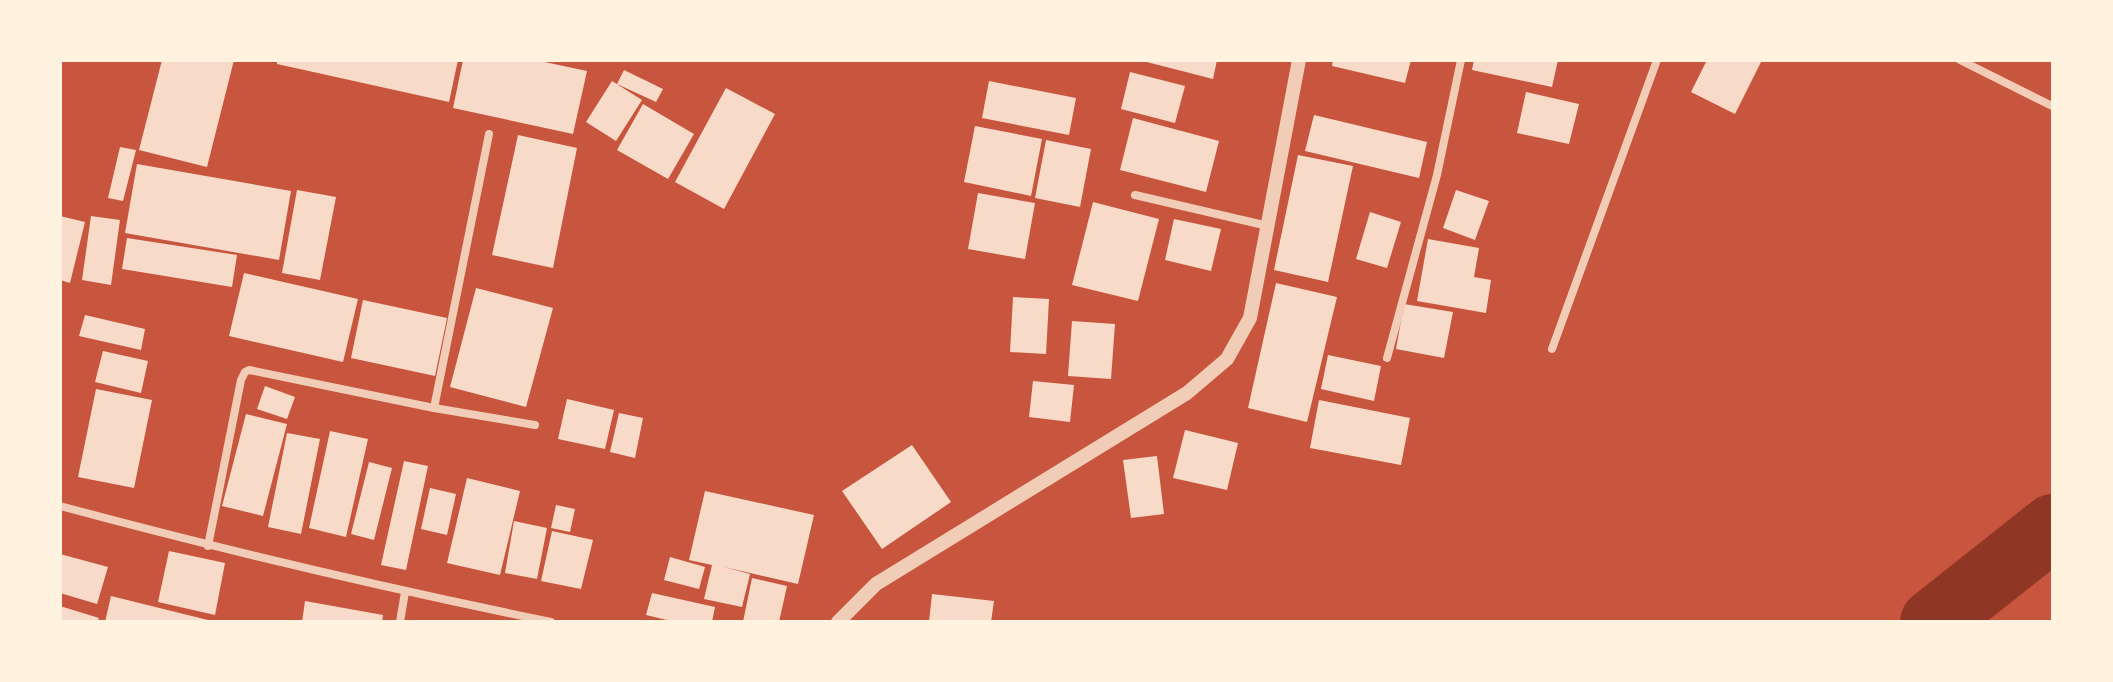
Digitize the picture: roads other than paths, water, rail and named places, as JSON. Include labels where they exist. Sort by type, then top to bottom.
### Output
[{"type":"street","points":[[838,622],[876,584],[1187,393],[1227,359],[1250,318],[1299,60]]},
{"type":"street","points":[[1387,358],[1437,175],[1461,60]]},
{"type":"street","points":[[1552,349],[1657,60]]},
{"type":"street","points":[[1960,60],[2052,106]]},
{"type":"street","points":[[434,408],[489,134]]},
{"type":"street","points":[[1135,195],[1268,226]]},
{"type":"street","points":[[208,546],[245,372],[249,370],[535,425]]},
{"type":"street","points":[[60,506],[208,546],[551,622]]},
{"type":"street","points":[[400,622],[405,592]]},
{"type":"waterway","points":[[1933,622],[2053,527]]}]
